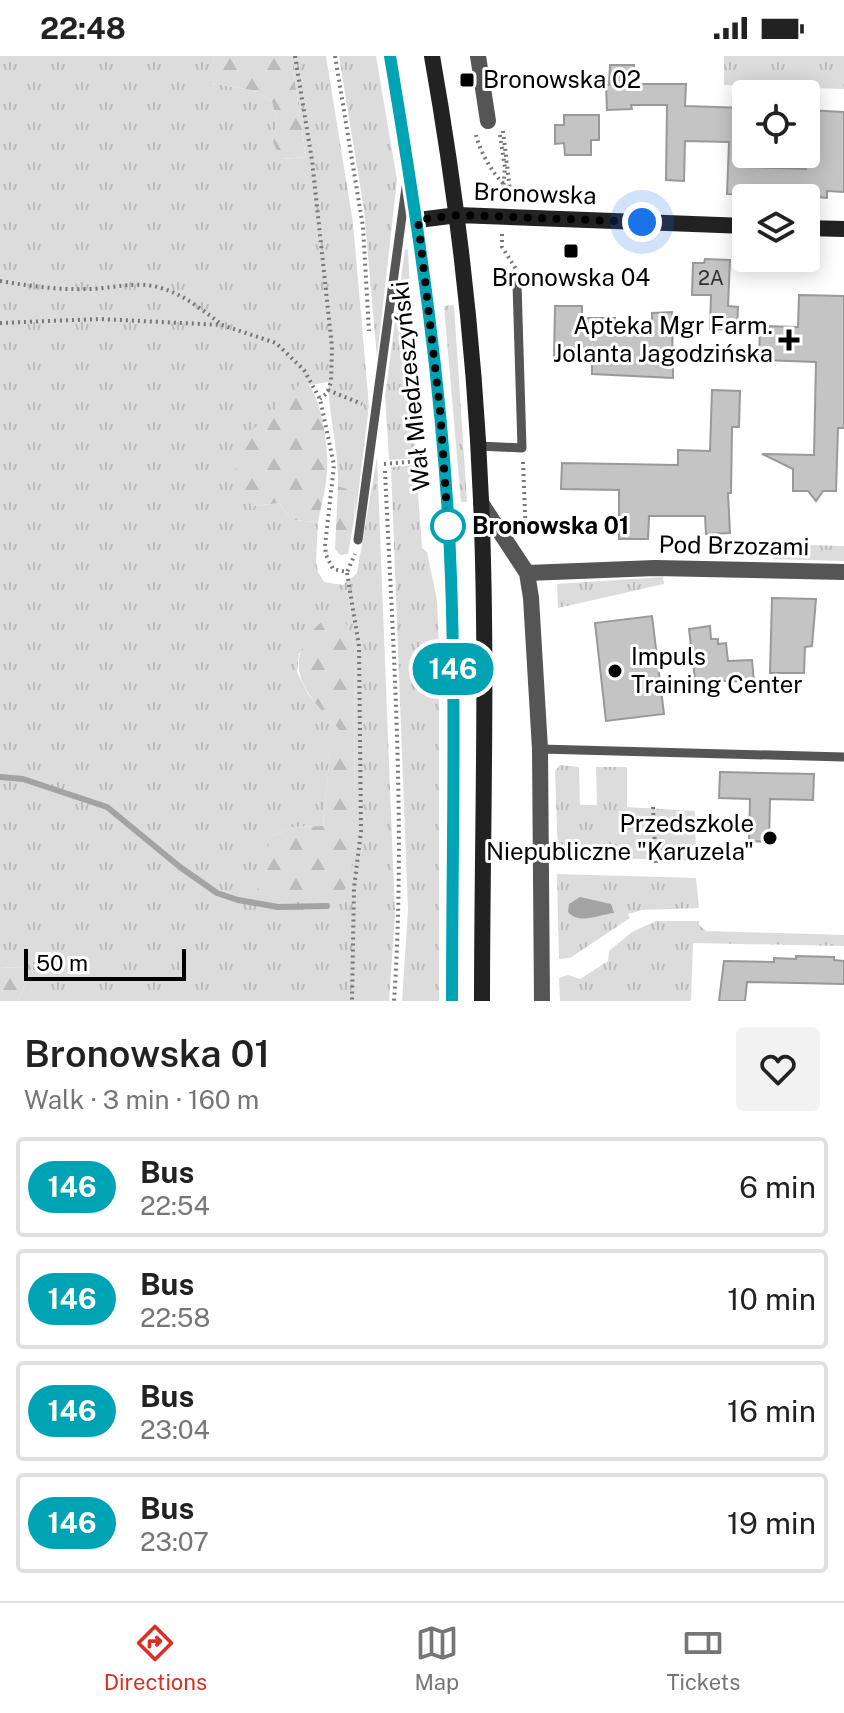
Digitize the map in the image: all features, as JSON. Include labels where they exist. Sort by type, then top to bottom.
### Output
[{"type":"main road","name":"Wał Miedzeszyński","points":[[390,56],[418,220],[440,410],[451,577],[452,1001]]},
{"type":"main road","points":[[432,56],[458,215],[479,446],[482,1001]]},
{"type":"main road","name":"Bronowska","points":[[418,220],[458,215],[732,225]]},
{"type":"main road","points":[[820,228],[844,229]]},
{"type":"street","points":[[478,56],[488,121]]},
{"type":"street","points":[[481,503],[527,573],[531,598],[540,749],[542,1001]]},
{"type":"street","name":"Pod Brzozami","points":[[527,573],[655,568],[844,572]]},
{"type":"lane","points":[[358,540],[409,168]]},
{"type":"lane","points":[[479,446],[522,448],[517,284]]},
{"type":"lane","points":[[540,749],[844,757]]},
{"type":"path","points":[[295,56],[312,160],[332,347],[328,390],[320,399]]},
{"type":"path","points":[[335,56],[363,227],[369,334]]},
{"type":"path","points":[[488,121],[499,131],[505,168],[502,195]]},
{"type":"path","points":[[502,247],[517,270],[517,284]]},
{"type":"path","points":[[0,281],[41,289],[149,285],[164,288],[193,303],[222,325]]},
{"type":"path","points":[[0,323],[100,319],[222,325],[276,343],[304,370],[320,399],[334,465],[326,555],[333,569],[347,572]]},
{"type":"path","points":[[328,390],[375,410]]},
{"type":"path","points":[[522,448],[527,573]]},
{"type":"path","points":[[383,450],[393,653],[400,916],[394,1001]]},
{"type":"path","points":[[384,464],[418,461]]},
{"type":"path","points":[[352,1001],[354,888],[361,831],[359,646],[347,572],[353,562],[358,540]]},
{"type":"path","points":[[653,807],[656,866]]},
{"type":"green space","points":[[0,56],[214,56],[211,83],[251,90],[272,101],[277,122],[273,143],[283,159],[306,157],[291,56],[326,56],[353,223],[369,406],[355,520],[354,491],[338,486],[328,382],[310,385],[305,381],[254,506],[279,503],[292,520],[318,522],[318,572],[324,582],[343,585],[357,573],[377,457],[395,915],[389,1001],[18,1001],[29,974],[24,967],[0,968]],"holes":[[[355,647],[354,824],[271,837],[293,827],[323,826],[330,753],[341,732],[308,694],[297,672],[299,653]]]},
{"type":"green space","points":[[214,56],[291,56],[306,157],[282,159],[273,143],[277,122],[272,101],[251,90],[210,83]]},
{"type":"green space","points":[[339,56],[376,56],[397,180],[377,358],[364,210]]},
{"type":"green space","points":[[724,56],[844,56],[844,89],[820,88],[820,80],[732,80],[732,85],[724,85]]},
{"type":"green space","points":[[405,249],[408,250],[416,458],[389,460],[385,395]]},
{"type":"green space","points":[[454,305],[467,502],[461,502],[444,306]]},
{"type":"green space","points":[[305,380],[320,410],[327,450],[326,478],[318,522],[292,520],[279,503],[254,506],[237,496],[234,475],[245,437]]},
{"type":"green space","points":[[416,465],[422,548],[427,552],[437,600],[439,645],[439,1001],[402,1001],[408,910],[391,467]]},
{"type":"green space","points":[[338,486],[354,491],[354,520],[348,554],[340,555],[335,549]]},
{"type":"green space","points":[[772,544],[844,546],[844,561],[773,559]]},
{"type":"green space","points":[[663,577],[664,584],[558,608],[557,584]]},
{"type":"green space","points":[[341,611],[355,647],[351,881],[344,890],[257,890],[271,837],[293,827],[323,826],[330,752],[341,732],[308,692],[302,681],[299,657],[315,628]]},
{"type":"green space","points":[[560,765],[579,767],[580,805],[597,805],[596,767],[627,767],[627,807],[695,811],[696,861],[558,856],[555,771]]},
{"type":"green space","points":[[557,874],[696,878],[699,908],[642,910],[628,914],[630,918],[570,958],[559,959]]},
{"type":"green space","points":[[656,921],[699,921],[706,931],[844,935],[844,946],[693,943],[691,1001],[560,1001],[559,978],[568,975],[580,979],[608,961],[609,951],[632,932]]},
{"type":"green space","points":[[24,967],[29,974],[18,1001],[0,1001],[0,968]]},
{"type":"shaded area","points":[[580,897],[611,904],[614,913],[583,919],[573,916],[568,912],[569,904]]},
{"type":"building","points":[[610,65],[634,65],[634,84],[686,84],[685,106],[732,108],[732,168],[820,168],[820,111],[844,112],[844,192],[827,191],[827,198],[820,197],[820,184],[732,184],[732,194],[727,194],[729,142],[685,141],[684,181],[666,180],[667,105],[631,105],[632,109],[607,110],[606,85],[609,85]]},
{"type":"building","points":[[564,115],[599,115],[599,140],[591,140],[591,155],[565,155],[564,143],[555,144],[555,125],[564,125]]},
{"type":"building","points":[[705,259],[730,260],[728,306],[738,307],[737,330],[710,329],[711,295],[692,295],[693,263],[704,263]]},
{"type":"building","points":[[799,295],[844,296],[844,428],[838,428],[836,491],[823,491],[816,501],[808,491],[793,491],[793,469],[762,454],[814,455],[816,362],[759,360],[760,326],[798,327]]},
{"type":"building","points":[[555,306],[582,306],[582,318],[615,318],[615,322],[652,320],[652,313],[672,312],[673,378],[592,374],[592,360],[554,360]]},
{"type":"building","points":[[712,390],[740,391],[739,427],[732,427],[731,493],[728,493],[730,533],[706,534],[705,516],[649,516],[648,539],[619,539],[619,490],[561,489],[562,463],[678,465],[678,450],[710,451]]},
{"type":"building","points":[[772,598],[816,599],[812,646],[805,647],[804,673],[770,673]]},
{"type":"building","points":[[652,616],[664,714],[606,721],[595,623]]},
{"type":"building","points":[[710,626],[711,639],[718,639],[718,644],[726,643],[728,661],[752,660],[754,682],[695,680],[689,629]]},
{"type":"building","points":[[720,772],[814,774],[813,800],[770,799],[769,842],[749,841],[750,799],[719,798]]},
{"type":"building","points":[[796,956],[834,957],[834,960],[844,961],[844,984],[747,982],[745,1001],[719,1001],[724,961],[774,962],[774,958],[796,959]]},
{"type":"waterway","points":[[0,777],[23,779],[107,807],[217,893],[278,907],[327,906]]},
{"type":"bus line","name":"146","points":[[390,56],[428,297],[446,496],[453,679],[452,1001]]},
{"type":"place","name":"Bronowska 02","points":[[467,80]]},
{"type":"place","name":"Bronowska 04","points":[[571,251]]},
{"type":"place","name":"Apteka Mgr Farm. Jolanta Jagodzińska","points":[[789,340]]},
{"type":"place","name":"Bronowska 01","points":[[448,526]]},
{"type":"place","name":"Impuls Training Center","points":[[615,671]]},
{"type":"place","name":"Przedszkole Niepubliczne \"Karuzela\"","points":[[770,838]]},
{"type":"route","points":[[448,526],[440,410],[418,220],[458,215],[642,222]]}]
